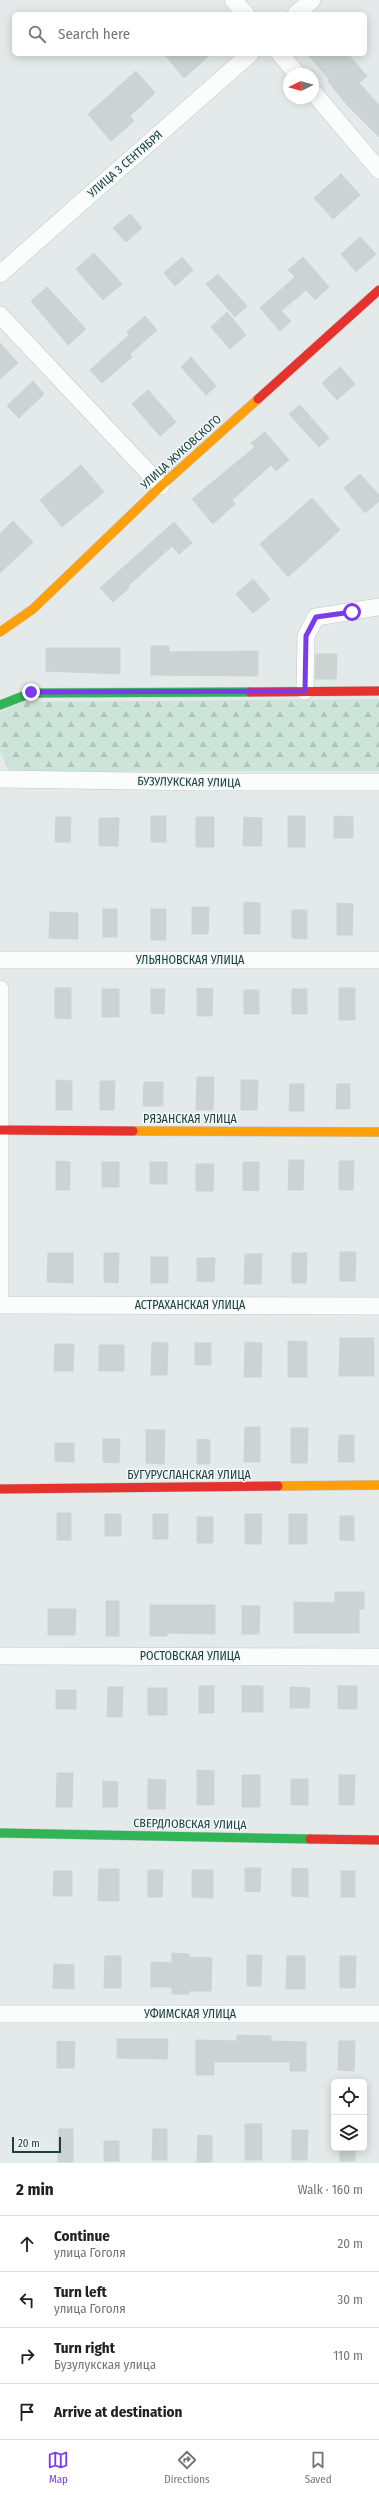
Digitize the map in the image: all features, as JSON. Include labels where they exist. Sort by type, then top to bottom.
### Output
[{"type":"street","points":[[233,0],[244,12]]},
{"type":"street","points":[[298,12],[312,0]]},
{"type":"street","name":"УЛИЦА 3 СЕНТЯБРЯ","points":[[0,274],[248,56]]},
{"type":"street","points":[[282,56],[292,68]]},
{"type":"street","points":[[319,99],[379,170]]},
{"type":"street","name":"УЛИЦА ЖУКОВСКОГО","points":[[0,632],[33,609],[161,486],[379,290]]},
{"type":"street","points":[[0,315],[161,486]]},
{"type":"street","points":[[305,691],[306,636],[316,617],[379,608]]},
{"type":"street","points":[[0,705],[31,692],[379,691]]},
{"type":"street","name":"БУЗУЛУКСКАЯ УЛИЦА","points":[[0,779],[199,782],[379,782]]},
{"type":"street","name":"УЛЬЯНОВСКАЯ УЛИЦА","points":[[0,960],[379,960]]},
{"type":"street","points":[[0,989],[0,1294]]},
{"type":"street","name":"РЯЗАНСКАЯ УЛИЦА","points":[[0,1130],[379,1132]]},
{"type":"street","name":"АСТРАХАНСКАЯ УЛИЦА","points":[[0,1305],[379,1306]]},
{"type":"street","name":"БУГУРУСЛАНСКАЯ УЛИЦА","points":[[0,1488],[379,1486]]},
{"type":"street","name":"РОСТОВСКАЯ УЛИЦА","points":[[0,1656],[379,1657]]},
{"type":"street","name":"СВЕРДЛОВСКАЯ УЛИЦА","points":[[0,1833],[379,1840]]},
{"type":"street","name":"УФИМСКАЯ УЛИЦА","points":[[0,2014],[379,2014]]},
{"type":"green space","points":[[379,699],[379,771],[10,772],[0,751],[0,712],[22,702]]},
{"type":"building","points":[[166,56],[209,56],[184,78]]},
{"type":"building","points":[[309,56],[350,56],[367,76],[359,83],[379,105],[379,137],[348,106],[328,81],[330,80]]},
{"type":"building","points":[[136,71],[155,93],[130,116],[134,121],[111,141],[88,114]]},
{"type":"building","points":[[341,174],[360,195],[333,219],[314,198]]},
{"type":"building","points":[[130,214],[142,228],[126,242],[113,228]]},
{"type":"building","points":[[360,237],[376,254],[356,272],[341,254]]},
{"type":"building","points":[[94,253],[122,284],[103,300],[76,269]]},
{"type":"building","points":[[182,257],[193,270],[175,286],[164,273]]},
{"type":"building","points":[[303,257],[329,287],[315,300],[306,290],[281,311],[291,321],[280,331],[260,308],[295,277],[288,270]]},
{"type":"building","points":[[218,274],[247,306],[235,317],[206,284]]},
{"type":"building","points":[[47,287],[86,329],[68,345],[31,301]]},
{"type":"building","points":[[227,312],[246,335],[230,349],[211,327]]},
{"type":"building","points":[[145,316],[157,330],[130,354],[132,357],[102,383],[90,370],[129,335],[127,332]]},
{"type":"building","points":[[0,343],[18,363],[0,379]]},
{"type":"building","points":[[191,357],[216,386],[206,395],[181,367]]},
{"type":"building","points":[[340,367],[355,384],[337,400],[322,383]]},
{"type":"building","points":[[33,381],[44,394],[19,418],[7,406]]},
{"type":"building","points":[[148,390],[176,422],[160,436],[132,404]]},
{"type":"building","points":[[300,405],[329,438],[319,447],[289,414]]},
{"type":"building","points":[[265,432],[289,460],[276,471],[271,465],[232,500],[235,504],[213,524],[192,499],[255,447],[251,443]]},
{"type":"building","points":[[81,465],[104,492],[62,527],[40,500]]},
{"type":"building","points":[[360,474],[379,495],[379,501],[365,513],[344,488]]},
{"type":"building","points":[[312,498],[340,530],[288,577],[260,544]]},
{"type":"building","points":[[13,521],[33,542],[0,573],[0,534]]},
{"type":"building","points":[[174,522],[192,543],[179,554],[172,546],[128,586],[129,588],[113,602],[100,588]]},
{"type":"building","points":[[253,579],[270,599],[253,613],[236,594]]},
{"type":"building","points":[[151,646],[169,646],[169,652],[258,651],[258,676],[151,675]]},
{"type":"building","points":[[46,648],[120,648],[120,674],[46,671]]},
{"type":"building","points":[[316,654],[337,654],[336,679],[315,679]]},
{"type":"building","points":[[151,816],[166,816],[166,842],[151,842]]},
{"type":"building","points":[[288,816],[305,816],[305,847],[288,847]]},
{"type":"building","points":[[334,816],[353,817],[353,838],[334,838]]},
{"type":"building","points":[[56,817],[71,817],[70,842],[55,842]]},
{"type":"building","points":[[196,817],[214,817],[214,847],[196,847]]},
{"type":"building","points":[[244,817],[262,818],[262,846],[243,846]]},
{"type":"building","points":[[99,818],[119,818],[118,846],[99,846]]},
{"type":"building","points":[[244,902],[260,903],[260,934],[244,934]]},
{"type":"building","points":[[337,903],[353,904],[352,935],[337,935]]},
{"type":"building","points":[[192,907],[209,907],[208,934],[192,934]]},
{"type":"building","points":[[103,909],[117,909],[117,937],[103,937]]},
{"type":"building","points":[[151,909],[166,909],[166,940],[151,940]]},
{"type":"building","points":[[292,910],[307,910],[307,939],[292,938]]},
{"type":"building","points":[[50,912],[78,913],[78,939],[49,938]]},
{"type":"building","points":[[55,988],[71,988],[71,1019],[55,1018]]},
{"type":"building","points":[[197,988],[213,989],[212,1016],[197,1016]]},
{"type":"building","points":[[339,988],[355,988],[355,1020],[339,1020]]},
{"type":"building","points":[[102,989],[119,989],[119,1017],[102,1017]]},
{"type":"building","points":[[151,989],[165,989],[164,1014],[151,1013]]},
{"type":"building","points":[[292,989],[307,989],[307,1014],[292,1014]]},
{"type":"building","points":[[244,990],[259,990],[259,1014],[244,1014]]},
{"type":"building","points":[[197,1077],[214,1077],[213,1110],[196,1110]]},
{"type":"building","points":[[56,1080],[72,1081],[72,1110],[56,1110]]},
{"type":"building","points":[[241,1080],[258,1080],[257,1110],[241,1110]]},
{"type":"building","points":[[100,1081],[115,1081],[114,1110],[100,1110]]},
{"type":"building","points":[[144,1082],[163,1082],[163,1106],[143,1106]]},
{"type":"building","points":[[290,1084],[304,1084],[304,1111],[289,1111]]},
{"type":"building","points":[[337,1084],[350,1084],[350,1109],[336,1109]]},
{"type":"building","points":[[289,1160],[304,1160],[303,1190],[288,1190]]},
{"type":"building","points":[[56,1161],[70,1162],[70,1190],[56,1190]]},
{"type":"building","points":[[339,1161],[354,1161],[353,1190],[339,1190]]},
{"type":"building","points":[[102,1162],[119,1162],[119,1187],[102,1187]]},
{"type":"building","points":[[150,1162],[167,1162],[167,1184],[150,1184]]},
{"type":"building","points":[[243,1162],[259,1162],[259,1191],[243,1190]]},
{"type":"building","points":[[196,1164],[214,1164],[213,1191],[196,1191]]},
{"type":"building","points":[[340,1252],[356,1252],[355,1281],[340,1281]]},
{"type":"building","points":[[48,1253],[73,1253],[73,1283],[47,1282]]},
{"type":"building","points":[[104,1253],[119,1253],[118,1283],[104,1282]]},
{"type":"building","points":[[292,1253],[307,1253],[306,1283],[292,1283]]},
{"type":"building","points":[[245,1254],[262,1254],[261,1284],[244,1284]]},
{"type":"building","points":[[151,1257],[168,1257],[168,1283],[151,1283]]},
{"type":"building","points":[[197,1258],[215,1258],[214,1282],[197,1281]]},
{"type":"building","points":[[340,1338],[374,1338],[374,1376],[339,1376]]},
{"type":"building","points":[[288,1341],[307,1342],[307,1377],[288,1377]]},
{"type":"building","points":[[152,1342],[168,1343],[167,1375],[151,1375]]},
{"type":"building","points":[[245,1342],[262,1343],[261,1377],[244,1377]]},
{"type":"building","points":[[195,1343],[211,1343],[211,1365],[195,1365]]},
{"type":"building","points":[[55,1344],[74,1344],[73,1371],[54,1371]]},
{"type":"building","points":[[99,1345],[124,1345],[124,1371],[99,1371]]},
{"type":"building","points":[[245,1427],[260,1427],[260,1462],[244,1462]]},
{"type":"building","points":[[291,1428],[308,1428],[307,1463],[291,1463]]},
{"type":"building","points":[[146,1430],[165,1430],[164,1464],[146,1463]]},
{"type":"building","points":[[339,1435],[354,1435],[354,1462],[338,1462]]},
{"type":"building","points":[[103,1439],[120,1439],[119,1463],[103,1462]]},
{"type":"building","points":[[197,1439],[210,1440],[210,1464],[197,1464]]},
{"type":"building","points":[[55,1443],[74,1443],[74,1462],[55,1461]]},
{"type":"building","points":[[57,1513],[71,1513],[71,1540],[57,1540]]},
{"type":"building","points":[[105,1514],[121,1514],[121,1536],[105,1536]]},
{"type":"building","points":[[153,1514],[168,1514],[168,1539],[153,1539]]},
{"type":"building","points":[[245,1514],[262,1514],[261,1544],[245,1544]]},
{"type":"building","points":[[289,1514],[307,1514],[307,1544],[289,1544]]},
{"type":"building","points":[[340,1516],[354,1516],[354,1541],[340,1540]]},
{"type":"building","points":[[197,1517],[213,1517],[213,1543],[197,1543]]},
{"type":"building","points":[[335,1592],[364,1592],[364,1609],[359,1609],[359,1633],[294,1633],[294,1602],[335,1603]]},
{"type":"building","points":[[106,1601],[119,1601],[119,1636],[106,1636]]},
{"type":"building","points":[[150,1605],[215,1605],[215,1634],[167,1633],[167,1636],[150,1636]]},
{"type":"building","points":[[242,1606],[260,1606],[259,1634],[242,1634]]},
{"type":"building","points":[[48,1609],[76,1609],[75,1635],[48,1635]]},
{"type":"building","points":[[199,1686],[214,1686],[214,1713],[199,1713]]},
{"type":"building","points":[[242,1686],[263,1686],[263,1712],[242,1712]]},
{"type":"building","points":[[338,1686],[357,1686],[357,1709],[338,1709]]},
{"type":"building","points":[[108,1687],[123,1687],[122,1717],[107,1717]]},
{"type":"building","points":[[290,1687],[310,1688],[309,1708],[290,1708]]},
{"type":"building","points":[[148,1688],[167,1688],[167,1715],[148,1715]]},
{"type":"building","points":[[56,1690],[76,1690],[76,1709],[56,1709]]},
{"type":"building","points":[[197,1770],[214,1771],[214,1805],[197,1805]]},
{"type":"building","points":[[57,1773],[73,1773],[72,1807],[56,1807]]},
{"type":"building","points":[[242,1775],[260,1775],[260,1807],[242,1807]]},
{"type":"building","points":[[339,1775],[355,1775],[354,1805],[339,1805]]},
{"type":"building","points":[[148,1779],[166,1780],[165,1809],[148,1809]]},
{"type":"building","points":[[291,1779],[308,1779],[308,1805],[291,1805]]},
{"type":"building","points":[[103,1781],[118,1782],[117,1807],[103,1807]]},
{"type":"building","points":[[245,1868],[261,1868],[260,1892],[245,1891]]},
{"type":"building","points":[[292,1868],[308,1869],[308,1897],[292,1896]]},
{"type":"building","points":[[99,1869],[119,1869],[119,1901],[98,1901]]},
{"type":"building","points":[[148,1870],[163,1870],[162,1897],[148,1897]]},
{"type":"building","points":[[192,1870],[213,1870],[213,1898],[192,1897]]},
{"type":"building","points":[[54,1871],[72,1871],[72,1896],[53,1896]]},
{"type":"building","points":[[341,1871],[355,1871],[355,1897],[341,1897]]},
{"type":"building","points":[[172,1953],[189,1954],[189,1957],[212,1958],[211,1991],[189,1991],[189,1994],[172,1994],[172,1987],[151,1987],[151,1962],[172,1963]]},
{"type":"building","points":[[247,1955],[262,1955],[261,1986],[247,1986]]},
{"type":"building","points":[[105,1956],[121,1956],[121,1988],[104,1988]]},
{"type":"building","points":[[287,1956],[305,1956],[305,1989],[286,1989]]},
{"type":"building","points":[[340,1956],[356,1956],[355,1988],[340,1988]]},
{"type":"building","points":[[54,1964],[74,1965],[74,1989],[53,1988]]},
{"type":"building","points":[[237,2035],[271,2036],[271,2041],[306,2042],[306,2071],[290,2071],[290,2062],[214,2062],[214,2075],[196,2075],[196,2040],[237,2041]]},
{"type":"building","points":[[117,2039],[168,2039],[167,2059],[117,2058]]},
{"type":"building","points":[[57,2041],[75,2042],[74,2068],[57,2068]]},
{"type":"building","points":[[339,2041],[355,2041],[354,2071],[338,2070]]},
{"type":"building","points":[[245,2124],[262,2124],[262,2160],[245,2160]]},
{"type":"building","points":[[59,2129],[73,2129],[73,2162],[58,2162]]},
{"type":"building","points":[[153,2129],[167,2129],[167,2160],[152,2160]]},
{"type":"building","points":[[292,2130],[308,2130],[307,2160],[292,2160]]},
{"type":"building","points":[[198,2135],[212,2136],[212,2162],[197,2162]]},
{"type":"building","points":[[104,2141],[119,2141],[119,2161],[104,2161]]},
{"type":"building","points":[[340,2151],[355,2151],[355,2161],[340,2161]]},
{"type":"traffic: fast","points":[[0,705],[31,693],[250,692]]},
{"type":"traffic: fast","points":[[0,1833],[310,1839]]},
{"type":"traffic: slow","points":[[0,632],[33,609],[161,486],[258,399]]},
{"type":"traffic: slow","points":[[133,1131],[379,1132]]},
{"type":"traffic: slow","points":[[278,1486],[379,1485]]},
{"type":"traffic: jam","points":[[258,399],[379,290]]},
{"type":"traffic: jam","points":[[250,692],[379,691]]},
{"type":"traffic: jam","points":[[0,1130],[133,1131]]},
{"type":"traffic: jam","points":[[0,1489],[278,1486]]},
{"type":"traffic: jam","points":[[310,1839],[379,1840]]},
{"type":"route","points":[[31,692],[305,691],[306,636],[316,617],[352,612]]}]
